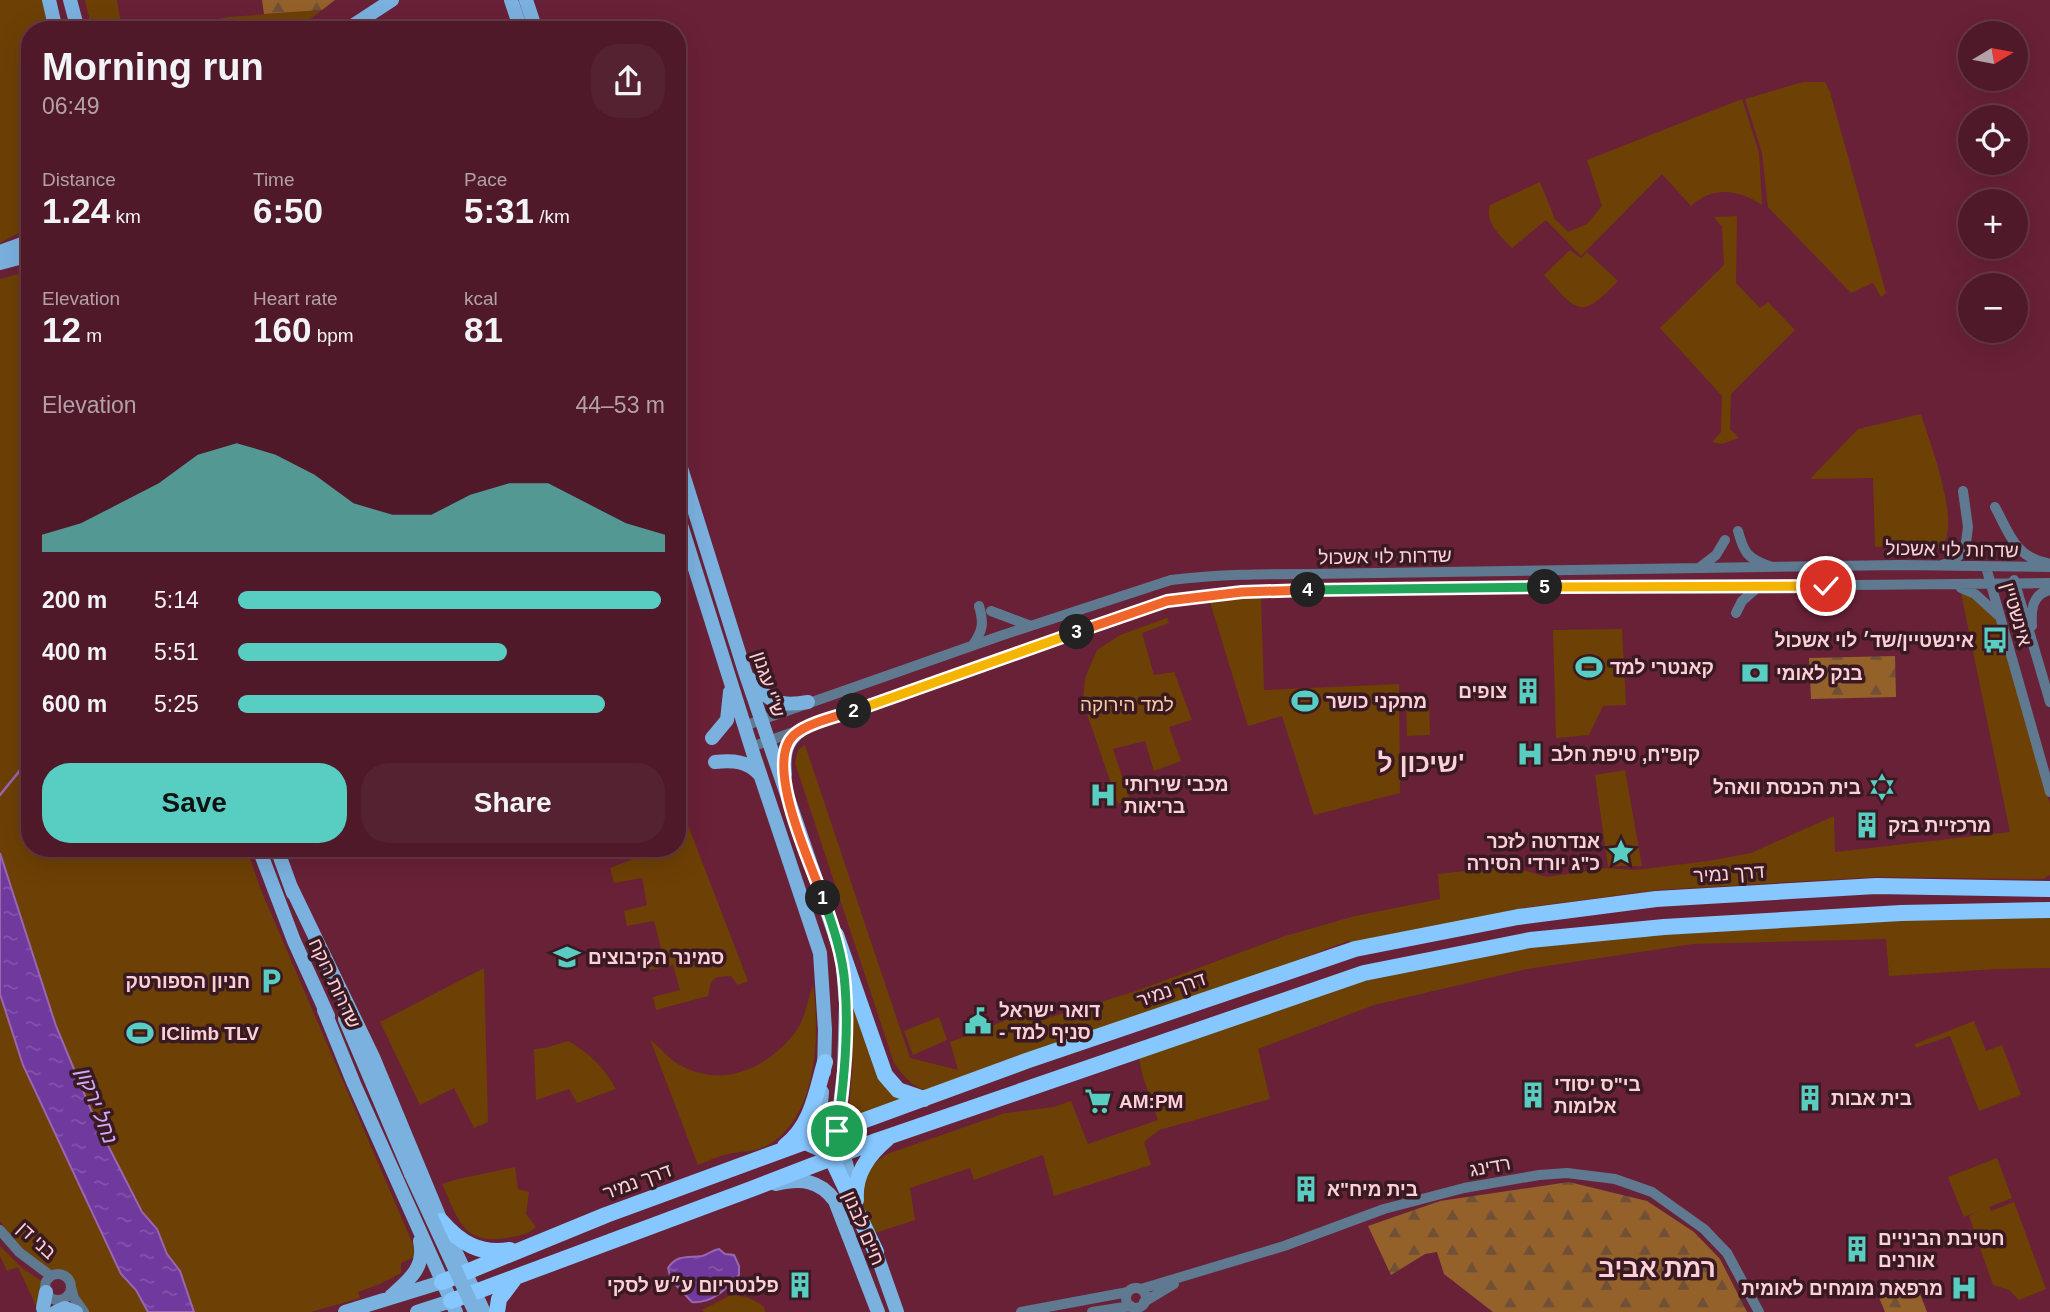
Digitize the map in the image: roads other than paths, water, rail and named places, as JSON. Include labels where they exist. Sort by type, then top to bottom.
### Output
[{"type":"highway","name":"דרך נמיר","points":[[442,1282],[606,1215],[1026,1061],[1355,949],[1518,917],[1656,899],[1888,886],[2050,889]]},
{"type":"highway","points":[[454,1306],[474,1292],[837,1155],[1364,973],[1530,940],[1597,933],[1769,919],[1901,913],[2045,912]]},
{"type":"highway","points":[[836,935],[885,1075],[898,1090],[924,1099]]},
{"type":"highway","points":[[778,1152],[798,1135],[808,1119],[825,1062]]},
{"type":"highway","points":[[876,1141],[863,1140],[837,1131],[837,1155],[876,1252]]},
{"type":"highway","points":[[856,1200],[856,1185],[863,1166],[878,1147],[895,1135]]},
{"type":"highway","points":[[805,1142],[837,1155]]},
{"type":"highway","points":[[441,1221],[454,1237],[480,1250],[498,1252],[526,1248]]},
{"type":"highway","points":[[497,1312],[499,1299],[518,1275]]},
{"type":"main road","points":[[49,0],[54,21]]},
{"type":"main road","points":[[70,0],[76,21]]},
{"type":"main road","points":[[360,21],[392,0]]},
{"type":"main road","points":[[513,0],[519,21]]},
{"type":"main road","points":[[526,0],[533,21]]},
{"type":"main road","points":[[0,252],[21,244]]},
{"type":"main road","points":[[0,263],[21,257]]},
{"type":"main road","name":"ש''י עגנון","points":[[686,484],[768,742],[836,935],[843,967],[846,1004],[844,1071],[837,1131],[824,1122],[820,1115],[825,1062],[824,982],[820,953],[744,726],[686,540]]},
{"type":"main road","points":[[745,672],[759,689],[778,704],[808,702]]},
{"type":"main road","points":[[712,738],[727,720],[731,681]]},
{"type":"main road","points":[[787,796],[785,751],[791,739],[801,730]]},
{"type":"main road","points":[[715,762],[733,760],[742,763],[758,772],[762,779]]},
{"type":"main road","name":"שדרות רוקח","points":[[262,857],[324,1010],[390,1127]]},
{"type":"main road","name":"שדרות רוקח","points":[[280,857],[390,1127],[475,1312]]},
{"type":"main road","points":[[291,887],[373,1057],[441,1221],[484,1312]]},
{"type":"main road","points":[[324,1010],[417,1229],[454,1306],[417,1312]]},
{"type":"main road","name":"חיים לבנון","points":[[837,1155],[886,1275],[897,1312]]},
{"type":"main road","name":"חיים לבנון","points":[[754,1188],[799,1180],[820,1185],[828,1192],[835,1201],[878,1312]]},
{"type":"main road","points":[[387,1300],[412,1277],[421,1263],[417,1229]]},
{"type":"main road","points":[[886,1275],[905,1312]]},
{"type":"main road","name":"דרך נמיר","points":[[345,1312],[442,1282]]},
{"type":"main road","points":[[51,1298],[65,1308],[77,1312]]},
{"type":"street","points":[[1936,567],[1954,560],[1965,550],[1968,527],[1963,491]]},
{"type":"street","points":[[1995,507],[2018,549],[2031,559],[2050,565]]},
{"type":"street","points":[[1738,531],[1745,553],[1754,560],[1775,568]]},
{"type":"street","points":[[1699,568],[1716,555],[1725,540]]},
{"type":"street","name":"שדרות לוי אשכול","points":[[744,726],[973,645],[1171,580],[1235,573],[1312,575],[1900,565],[2011,568],[2050,565]]},
{"type":"street","name":"אינשטיין","points":[[1986,567],[2050,792]]},
{"type":"street","name":"אינשטיין","points":[[2011,568],[2050,702]]},
{"type":"street","name":"שדרות לוי אשכול","points":[[751,747],[1178,599],[1242,592],[2050,583]]},
{"type":"street","points":[[1944,585],[1970,591],[1994,610],[2001,620]]},
{"type":"street","points":[[1736,613],[1742,601],[1758,587]]},
{"type":"street","points":[[2036,653],[2033,607],[2041,593],[2050,590]]},
{"type":"street","points":[[973,645],[984,625],[979,606]]},
{"type":"street","points":[[991,611],[1031,626]]},
{"type":"street","name":"רדינג","points":[[1141,1289],[1284,1246],[1384,1209],[1464,1188],[1567,1173],[1615,1179],[1652,1192],[1704,1230],[1727,1253],[1759,1312]]},
{"type":"street","name":"בני דן","points":[[0,1230],[51,1298]]},
{"type":"street","name":"בני דן","points":[[0,1242],[51,1298]]},
{"type":"street","points":[[51,1298],[62,1275],[68,1280],[74,1298],[84,1312]]},
{"type":"street","name":"רדינג","points":[[1092,1312],[1139,1307],[1182,1278]]},
{"type":"street","points":[[51,1298],[68,1294],[71,1287]]},
{"type":"street","points":[[1021,1312],[1128,1292],[1135,1288],[1141,1289],[1146,1297],[1139,1307],[1126,1298],[1128,1292]]},
{"type":"water","points":[[0,853],[56,1026],[96,1122],[142,1212],[157,1229],[167,1254],[180,1271],[194,1312],[148,1312],[136,1290],[121,1274],[23,1065],[0,994]]},
{"type":"water","points":[[719,1249],[725,1254],[734,1255],[739,1266],[739,1275],[712,1298],[692,1302],[671,1280],[668,1268],[675,1260],[702,1256]]},
{"type":"waterway","points":[[0,795],[21,769]]},
{"type":"place","name":"אינשטיין/שד׳ לוי אשכול","points":[[1995,640]]},
{"type":"place","name":"קאנטרי למד","points":[[1589,667]]},
{"type":"place","name":"בנק לאומי","points":[[1755,673]]},
{"type":"place","name":"צופים","points":[[1528,691]]},
{"type":"place","name":"מתקני כושר","points":[[1305,701]]},
{"type":"place","name":"קופ\"ח, טיפת חלב","points":[[1530,754]]},
{"type":"place","name":"בית הכנסת וואהל","points":[[1882,787]]},
{"type":"place","name":"מכבי שירותי בריאות","points":[[1103,795]]},
{"type":"place","name":"מרכזיית בזק","points":[[1867,825]]},
{"type":"place","name":"אנדרטה לזכר כ\"ג יורדי הסירה","points":[[1621,852]]},
{"type":"place","name":"סמינר הקיבוצים","points":[[567,957]]},
{"type":"place","name":"חניון הספורטק","points":[[271,981]]},
{"type":"place","name":"דואר ישראל - סניף למד","points":[[978,1021]]},
{"type":"place","name":"IClimb TLV","points":[[140,1033]]},
{"type":"place","name":"בי\"ס יסודי אלומות","points":[[1533,1095]]},
{"type":"place","name":"בית אבות","points":[[1810,1098]]},
{"type":"place","name":"AM:PM","points":[[1098,1101]]},
{"type":"place","name":"בית מיח\"א","points":[[1306,1189]]},
{"type":"place","name":"חטיבת הביניים אורנים","points":[[1857,1249]]},
{"type":"place","name":"פלנטריום ע״ש לסקי","points":[[800,1285]]},
{"type":"place","name":"מרפאת מומחים לאומית","points":[[1964,1288]]},
{"type":"district","name":"שיכון ל'","points":[[1421,763]]},
{"type":"district","name":"רמת אביב","points":[[1657,1268]]},
{"type":"park label","name":"למד הירוקה","points":[[1127,704]]},
{"type":"water label","name":"נחל ירקון","points":[[97,1106]]}]
